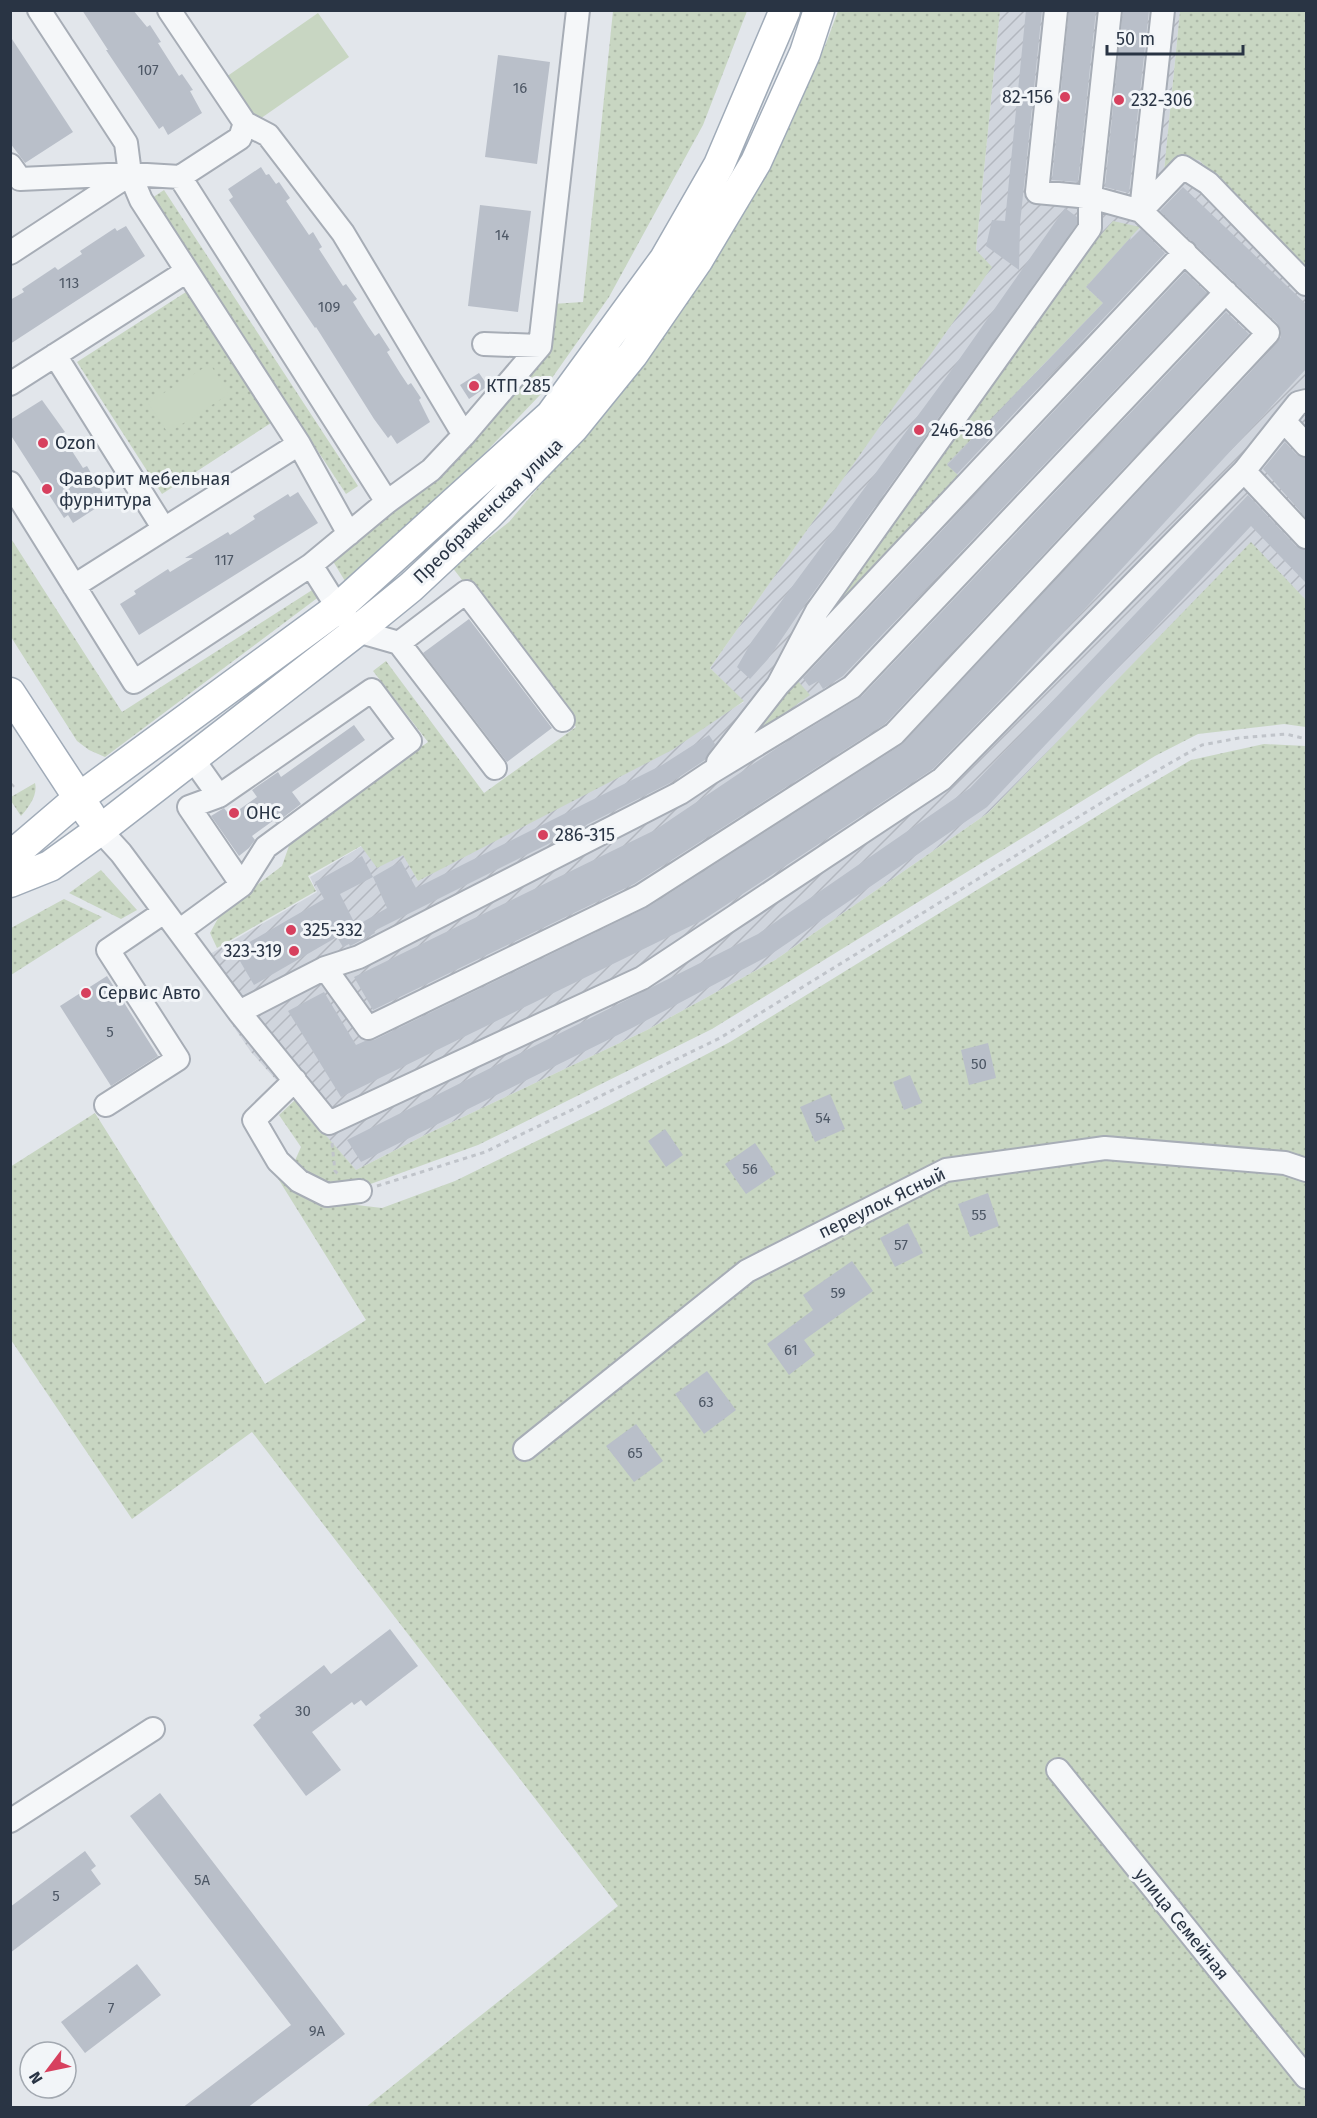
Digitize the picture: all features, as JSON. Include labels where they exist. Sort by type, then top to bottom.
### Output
[{"type":"main road","name":"Преображенская улица","points":[[10,857],[79,798],[338,608],[551,415],[670,249],[719,165],[785,10]]},
{"type":"main road","name":"Преображенская улица","points":[[10,882],[50,866],[100,830],[357,631],[411,587],[488,515],[573,428],[633,354],[697,261],[756,162],[805,53],[819,10]]},
{"type":"main road","points":[[10,693],[100,830]]},
{"type":"street","points":[[39,10],[126,144],[130,174],[141,200],[299,444],[349,534]]},
{"type":"street","points":[[169,10],[245,123],[268,135],[343,233],[464,435]]},
{"type":"street","points":[[10,483],[134,682],[311,565],[387,502],[431,470],[540,346],[578,10]]},
{"type":"street","points":[[325,968],[368,1028],[641,896],[894,734],[1268,333],[1140,211],[1090,197],[1037,192],[1056,10]]},
{"type":"street","points":[[778,685],[817,611],[1090,228],[1090,197],[1110,10]]},
{"type":"street","points":[[1140,211],[1163,10]]},
{"type":"street","points":[[10,165],[20,179],[130,174],[180,177],[240,138],[245,123]]},
{"type":"street","points":[[1140,211],[1183,167],[1208,183],[1306,284]]},
{"type":"street","points":[[10,253],[130,174]]},
{"type":"street","points":[[180,177],[387,502]]},
{"type":"street","points":[[710,773],[778,685],[1185,252]]},
{"type":"street","points":[[10,384],[187,271]]},
{"type":"street","points":[[239,1012],[325,968],[359,957],[380,947],[680,793],[852,687],[1226,292]]},
{"type":"street","points":[[484,344],[540,346]]},
{"type":"street","points":[[55,356],[164,529]]},
{"type":"street","points":[[100,830],[121,853],[239,1012],[329,1123],[642,978],[942,778],[1244,471],[1298,403],[1306,401]]},
{"type":"street","points":[[1284,421],[1306,445]]},
{"type":"street","points":[[74,586],[299,444]]},
{"type":"street","points":[[1244,471],[1306,537]]},
{"type":"street","points":[[311,565],[338,608],[357,631],[399,643],[495,768]]},
{"type":"street","points":[[399,643],[466,592],[563,720]]},
{"type":"street","points":[[179,931],[242,885],[266,847],[410,741],[372,690],[219,796],[189,807],[242,885]]},
{"type":"street","points":[[192,758],[219,796]]},
{"type":"street","points":[[106,1105],[178,1059],[108,950],[164,912]]},
{"type":"street","points":[[295,1080],[254,1120],[278,1161],[299,1181],[327,1195],[360,1191]]},
{"type":"street","name":"переулок Ясный","points":[[525,1449],[747,1272],[946,1170],[1105,1148],[1285,1163],[1306,1170]]},
{"type":"street","points":[[10,1821],[153,1729]]},
{"type":"street","name":"улица Семейная","points":[[1058,1770],[1306,2077]]},
{"type":"path","points":[[329,1123],[335,1171],[360,1191],[485,1152],[720,1038],[1124,789],[1202,745],[1239,738],[1286,734],[1306,739]]},
{"type":"path","points":[[10,783],[13,786],[10,787]]},
{"type":"shaded area","points":[[1000,11],[1180,11],[1164,171],[1179,159],[1199,160],[1306,267],[1306,600],[1251,543],[988,813],[775,960],[647,1030],[356,1170],[251,1052],[191,965],[317,892],[310,877],[362,846],[403,854],[418,881],[744,702],[710,668],[991,267],[976,250]]},
{"type":"green space","points":[[613,11],[747,11],[703,125],[609,297],[540,395],[400,542],[345,581],[331,558],[475,439],[552,304],[583,302]]},
{"type":"green space","points":[[838,11],[1000,11],[976,250],[992,267],[710,668],[744,701],[672,750],[418,881],[403,855],[377,868],[361,846],[308,876],[316,891],[217,948],[210,933],[222,911],[282,866],[291,840],[428,742],[373,671],[386,661],[484,793],[576,727],[452,567],[509,522],[649,357],[728,233],[825,46]]},
{"type":"green space","points":[[1180,11],[1306,11],[1306,267],[1199,160],[1180,159],[1164,171]]},
{"type":"green space","points":[[318,13],[349,57],[257,121],[226,77]]},
{"type":"green space","points":[[164,190],[358,486],[346,494],[152,198]]},
{"type":"green space","points":[[1113,221],[1140,227],[1086,287],[1103,303],[947,464],[960,477],[832,614],[829,604],[1054,289]]},
{"type":"green space","points":[[186,292],[271,423],[162,494],[77,362]]},
{"type":"green space","points":[[210,364],[229,394],[168,433],[148,403]]},
{"type":"green space","points":[[10,537],[122,712],[320,585],[324,593],[105,757],[89,750],[77,741],[11,637]]},
{"type":"green space","points":[[1251,542],[1306,600],[1306,727],[1284,724],[1198,734],[1155,756],[712,1029],[478,1145],[365,1186],[335,1191],[293,1165],[301,1147],[279,1115],[295,1100],[356,1170],[647,1030],[775,960],[988,813]]},
{"type":"green space","points":[[797,680],[810,695],[759,731]]},
{"type":"green space","points":[[1264,744],[1306,746],[1306,2107],[366,2107],[618,1906],[252,1432],[132,1519],[11,1340],[10,1167],[95,1113],[265,1384],[366,1320],[259,1148],[306,1199],[382,1208],[455,1181],[602,1109],[730,1042],[1191,760]]},
{"type":"green space","points":[[35,783],[34,796],[21,816],[11,801],[11,797]]},
{"type":"green space","points":[[101,870],[137,910],[121,919],[69,893]]},
{"type":"green space","points":[[64,899],[102,917],[11,975],[11,928]]},
{"type":"building","points":[[82,10],[133,10],[147,27],[150,25],[161,42],[158,43],[179,76],[182,74],[193,90],[190,91],[202,113],[168,135],[163,126],[159,129]]},
{"type":"building","points":[[1026,10],[1042,10],[1020,224],[1019,270],[986,246],[992,220],[1005,221]]},
{"type":"building","points":[[1069,10],[1096,10],[1078,182],[1052,180]]},
{"type":"building","points":[[1123,10],[1149,10],[1129,193],[1105,187]]},
{"type":"building","points":[[10,36],[73,132],[25,163],[10,143]]},
{"type":"building","points":[[498,55],[550,62],[537,164],[485,157]]},
{"type":"building","points":[[261,167],[276,184],[279,182],[290,198],[286,201],[309,235],[313,232],[322,247],[319,249],[343,286],[346,284],[357,299],[353,302],[368,326],[375,336],[379,333],[390,350],[387,352],[400,373],[408,385],[411,383],[421,398],[419,400],[430,422],[397,444],[391,435],[388,438],[374,419],[316,327],[229,200],[233,197],[228,189]]},
{"type":"building","points":[[1183,187],[1306,304],[1306,369],[1011,689],[933,769],[703,920],[341,1097],[288,1011],[324,992],[356,1045],[374,1040],[648,907],[901,745],[1278,342],[1281,330],[1277,323],[1160,211]]},
{"type":"building","points":[[480,205],[531,211],[518,312],[468,306]]},
{"type":"building","name":"246-286","points":[[1065,208],[1077,217],[1077,224],[768,659],[750,679],[737,667],[752,641],[958,361]]},
{"type":"building","points":[[126,226],[145,256],[10,344],[10,300],[24,292],[22,289],[55,267],[58,270],[82,254],[80,251],[115,228],[117,231]]},
{"type":"building","points":[[1141,229],[1165,253],[957,474],[947,465],[1103,303],[1086,287]]},
{"type":"building","points":[[1185,272],[1207,293],[843,676],[823,689],[818,681],[809,686],[803,678]]},
{"type":"building","points":[[1226,312],[1249,334],[885,724],[634,884],[373,1010],[354,977],[655,830],[777,748],[862,696]]},
{"type":"building","name":"КТП 285","points":[[479,373],[488,386],[469,399],[460,385]]},
{"type":"building","points":[[42,400],[65,432],[61,434],[83,468],[87,466],[107,501],[73,523],[68,515],[64,518],[10,434],[10,420]]},
{"type":"building","points":[[1285,442],[1296,454],[1306,458],[1306,518],[1263,469]]},
{"type":"building","points":[[298,492],[318,523],[139,635],[120,604],[136,594],[134,591],[168,569],[170,572],[193,558],[185,558],[228,532],[230,535],[255,519],[253,516],[288,494],[290,497]]},
{"type":"building","points":[[1248,495],[1296,546],[1306,550],[1306,583],[1251,526],[987,807],[770,955],[632,1028],[361,1162],[347,1140],[758,934],[970,788]]},
{"type":"building","points":[[469,619],[552,728],[507,762],[423,653]]},
{"type":"building","points":[[354,725],[365,740],[292,792],[301,804],[276,823],[274,820],[252,836],[255,840],[239,856],[211,816],[224,808],[230,816],[257,797],[252,790],[278,772],[281,777]]},
{"type":"building","points":[[709,735],[715,744],[705,760],[670,783],[374,931],[375,933],[350,946],[349,944],[343,947],[337,937],[254,985],[234,951],[324,899],[315,882],[362,856],[373,877],[401,861],[416,888],[662,765]],"holes":[[[373,877],[387,908],[356,926],[340,894]]]},
{"type":"building","points":[[107,976],[158,1056],[111,1086],[60,1006]]},
{"type":"building","points":[[988,1043],[996,1078],[969,1085],[961,1050]]},
{"type":"building","points":[[910,1075],[922,1103],[904,1110],[893,1082]]},
{"type":"building","points":[[830,1094],[845,1129],[815,1142],[800,1107]]},
{"type":"building","points":[[665,1129],[683,1155],[666,1167],[648,1141]]},
{"type":"building","points":[[755,1143],[776,1174],[746,1194],[725,1164]]},
{"type":"building","points":[[988,1193],[999,1226],[970,1237],[958,1204]]},
{"type":"building","points":[[908,1223],[923,1253],[895,1267],[880,1238]]},
{"type":"building","points":[[852,1261],[873,1291],[804,1340],[815,1355],[789,1375],[767,1344],[813,1310],[803,1295]]},
{"type":"building","points":[[707,1371],[736,1410],[704,1434],[675,1394]]},
{"type":"building","points":[[636,1424],[663,1461],[634,1482],[606,1446]]},
{"type":"building","points":[[390,1629],[418,1666],[366,1706],[361,1700],[354,1705],[352,1702],[312,1732],[341,1770],[306,1796],[253,1725],[261,1718],[259,1715],[324,1665],[331,1674]]},
{"type":"building","points":[[160,1793],[345,2034],[247,2108],[182,2108],[291,2025],[130,1816]]},
{"type":"building","points":[[85,1851],[96,1866],[91,1870],[101,1884],[10,1953],[10,1907]]},
{"type":"building","points":[[137,1964],[161,1995],[85,2053],[78,2044],[78,2040],[75,2040],[61,2022]]},
{"type":"place","name":"82-156","points":[[1065,97]]},
{"type":"place","name":"232-306","points":[[1119,100]]},
{"type":"place","name":"КТП 285","points":[[474,386]]},
{"type":"place","name":"246-286","points":[[919,430]]},
{"type":"place","name":"Ozon","points":[[43,443]]},
{"type":"place","name":"Фаворит мебельная фурнитура","points":[[47,489]]},
{"type":"place","name":"ОНС","points":[[234,813]]},
{"type":"place","name":"286-315","points":[[543,835]]},
{"type":"place","name":"325-332","points":[[291,930]]},
{"type":"place","name":"323-319","points":[[294,951]]},
{"type":"place","name":"Сервис Авто","points":[[86,993]]}]
